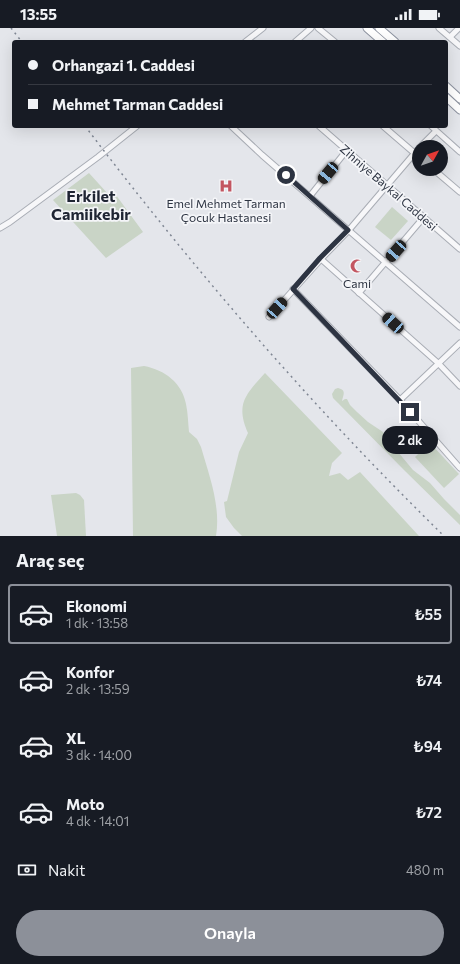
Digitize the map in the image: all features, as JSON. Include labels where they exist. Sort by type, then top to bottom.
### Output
[{"type":"highway","points":[[367,28],[381,40]]},
{"type":"highway","points":[[379,28],[393,40]]},
{"type":"highway","points":[[448,88],[460,99]]},
{"type":"highway","points":[[448,99],[460,110]]},
{"type":"street","points":[[248,40],[263,28]]},
{"type":"street","points":[[297,40],[311,28]]},
{"type":"street","points":[[318,28],[332,40]]},
{"type":"street","points":[[439,28],[460,46]]},
{"type":"street","points":[[450,37],[459,28]]},
{"type":"street","points":[[0,228],[17,218],[98,157],[134,128]]},
{"type":"street","points":[[233,128],[262,155],[460,327]]},
{"type":"street","name":"Zihniye Baykal Caddesi","points":[[321,128],[460,249]]},
{"type":"street","points":[[385,128],[412,151]]},
{"type":"street","points":[[433,128],[460,152]]},
{"type":"street","points":[[428,140],[436,131]]},
{"type":"street","points":[[310,196],[347,150]]},
{"type":"street","points":[[269,317],[320,258],[412,160]]},
{"type":"street","points":[[441,176],[460,192]]},
{"type":"street","points":[[359,293],[424,217]]},
{"type":"street","points":[[320,258],[438,363],[460,386]]},
{"type":"street","points":[[293,289],[400,400],[460,468]]},
{"type":"street","points":[[400,400],[460,343]]},
{"type":"green space","points":[[89,173],[108,194],[113,191],[143,232],[106,258],[53,200]]},
{"type":"green space","points":[[392,207],[408,221],[391,240],[375,227]]},
{"type":"green space","points":[[144,366],[165,374],[181,390],[184,397],[189,432],[197,439],[201,447],[211,480],[217,513],[216,536],[133,536],[131,368]]},
{"type":"green space","points":[[265,373],[342,453],[332,463],[329,476],[340,473],[348,480],[360,472],[419,536],[242,536],[234,528],[226,517],[224,502],[227,501],[239,452],[248,433],[242,414],[244,400],[252,387]]},
{"type":"green space","points":[[338,388],[343,390],[344,395],[342,401],[347,399],[350,405],[357,412],[368,422],[383,432],[413,470],[430,483],[460,515],[460,525],[333,398],[332,394],[335,389]]},
{"type":"green space","points":[[430,443],[459,474],[444,488],[415,457]]},
{"type":"green space","points":[[76,493],[84,500],[86,536],[57,536],[51,495]]},
{"type":"railway","points":[[11,28],[20,40]]},
{"type":"railway","points":[[87,128],[169,233],[257,338],[349,439],[444,536]]},
{"type":"place","name":"Emel Mehmet Tarman Çocuk Hastanesi","points":[[226,186]]},
{"type":"place","name":"Cami","points":[[357,266]]},
{"type":"district","name":"Erkilet Camiikebir","points":[[91,204]]},
{"type":"route","points":[[286,175],[348,230],[320,258],[293,289],[410,412]]}]
